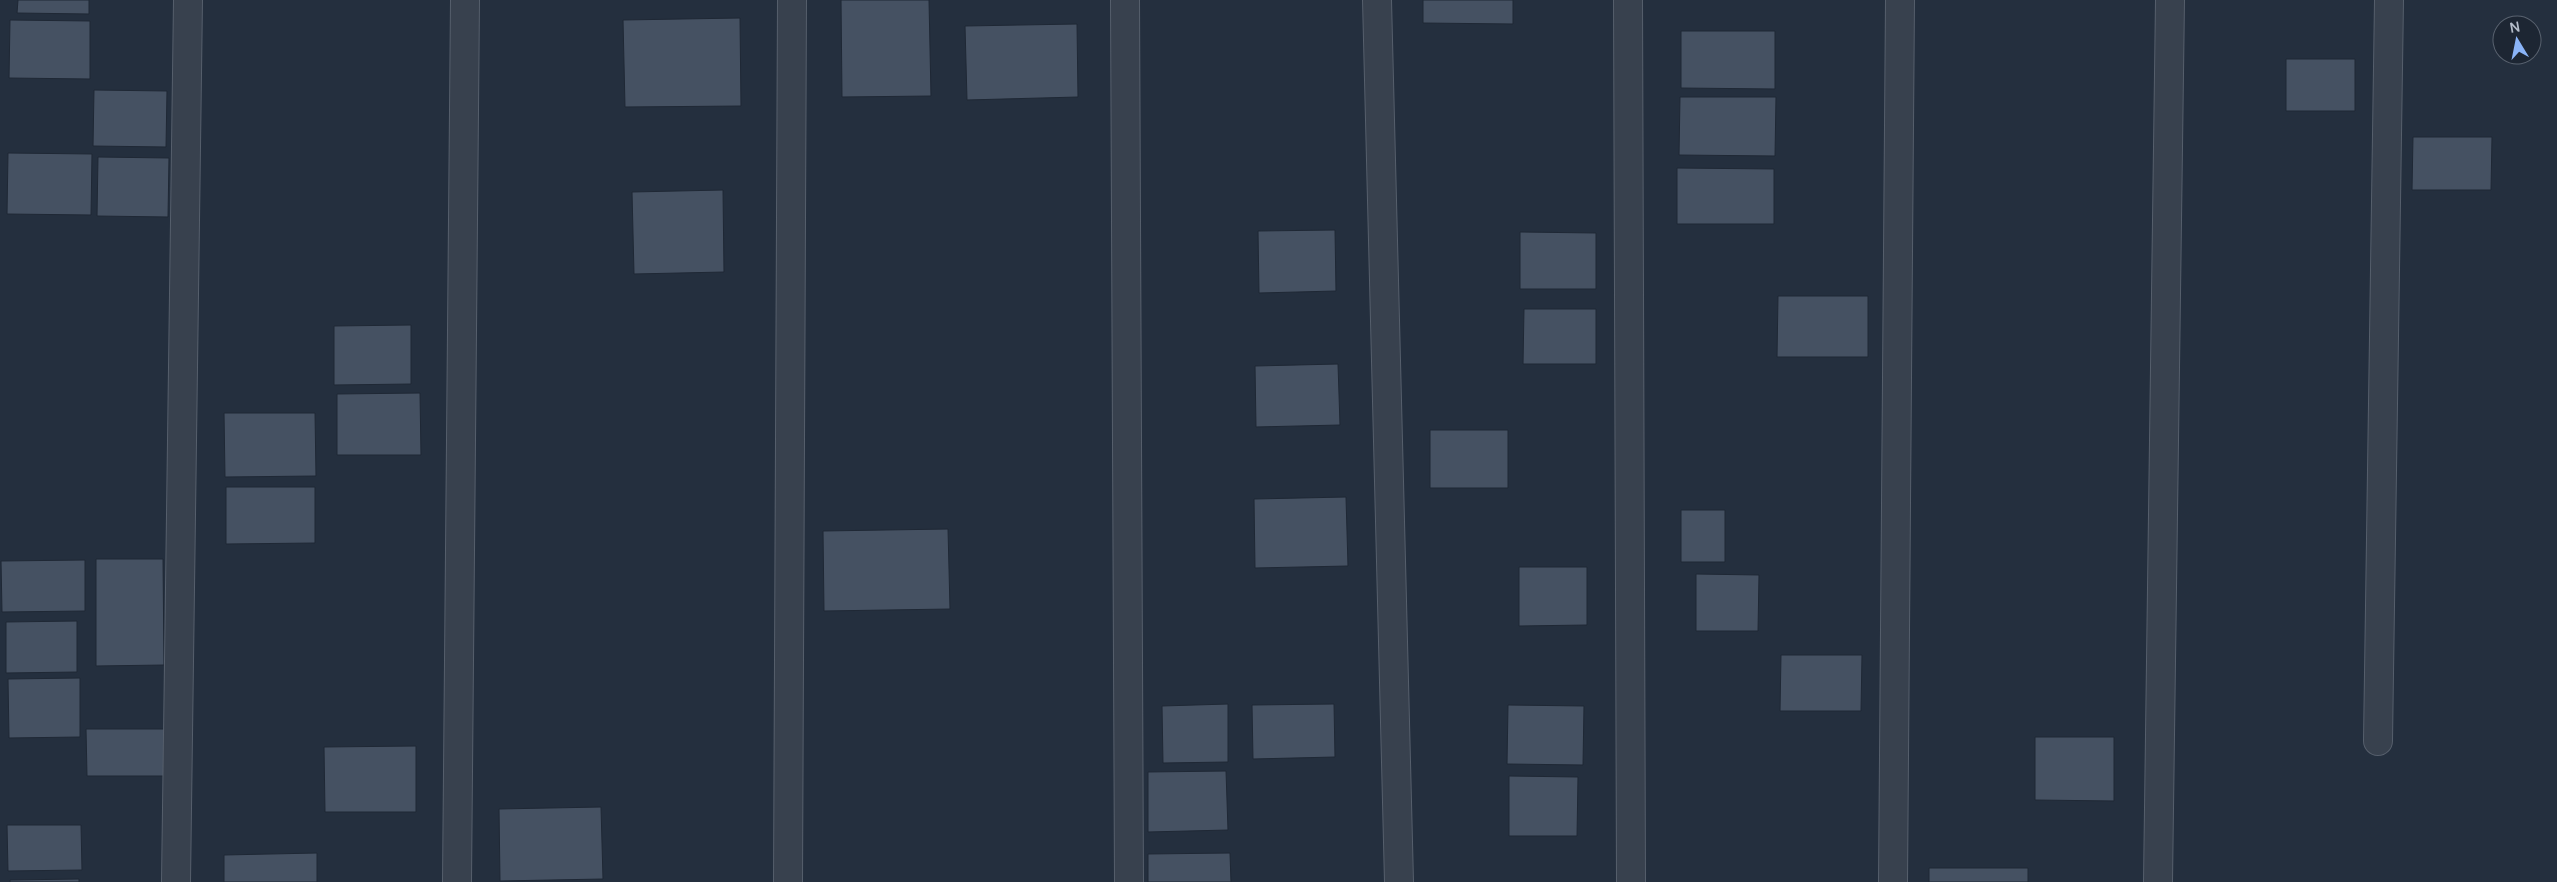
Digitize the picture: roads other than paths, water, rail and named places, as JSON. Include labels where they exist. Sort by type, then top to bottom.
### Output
[{"type":"street","points":[[176,882],[188,0]]},
{"type":"street","points":[[457,882],[464,0]]},
{"type":"street","points":[[788,882],[792,0]]},
{"type":"street","points":[[1125,0],[1129,882]]},
{"type":"street","points":[[1377,0],[1399,882]]},
{"type":"street","points":[[1628,0],[1631,882]]},
{"type":"street","points":[[1893,882],[1900,0]]},
{"type":"street","points":[[2158,882],[2170,0]]},
{"type":"street","points":[[2378,740],[2389,0]]}]
